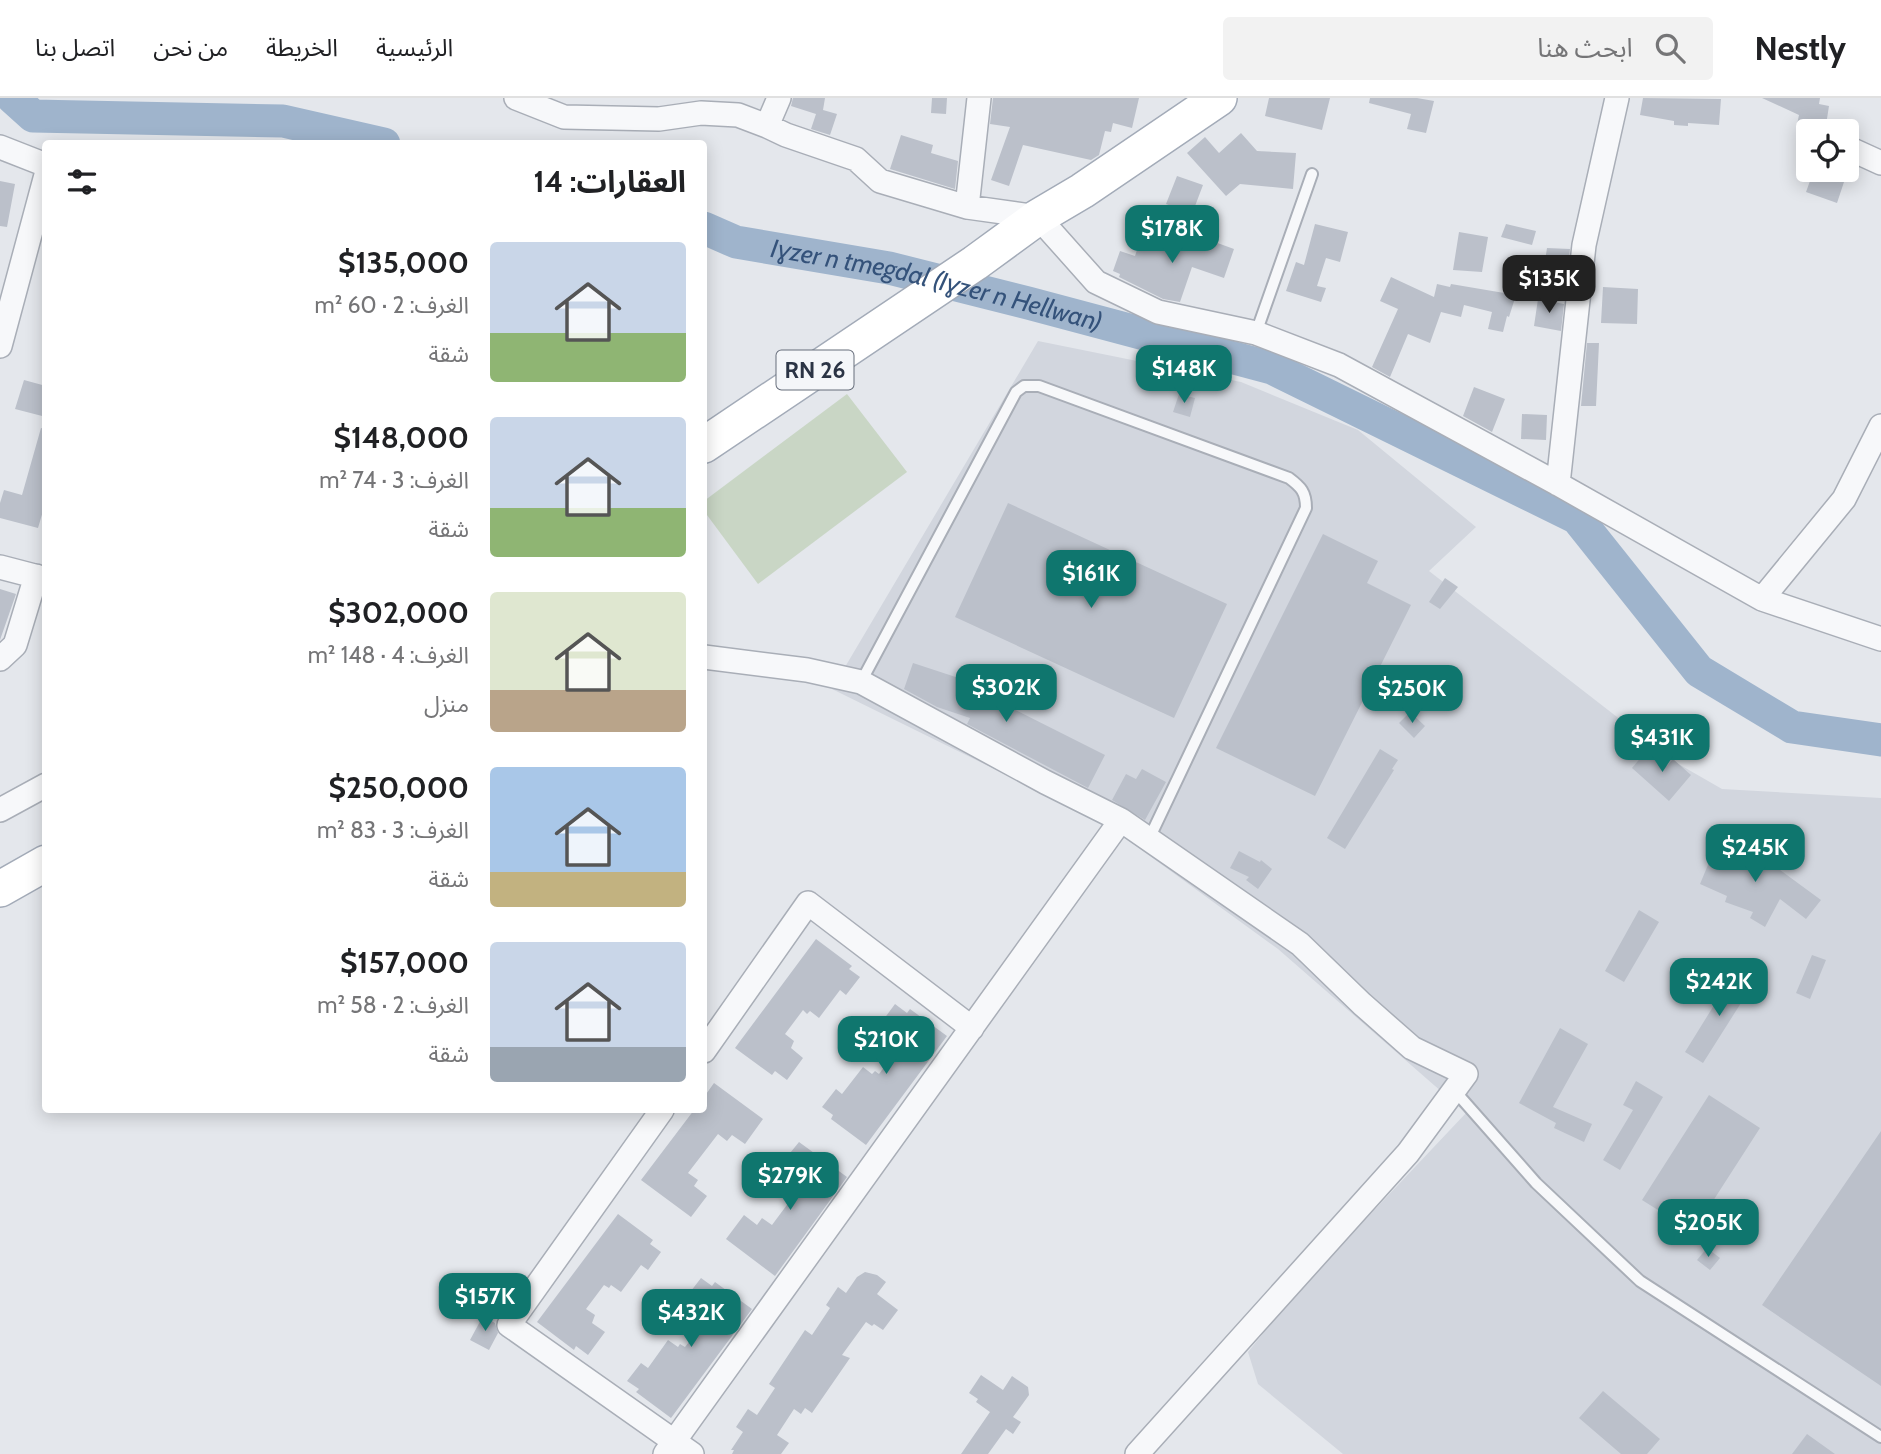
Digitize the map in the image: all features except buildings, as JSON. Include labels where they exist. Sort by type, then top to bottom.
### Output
[{"type":"main road","name":"RN 26","points":[[707,443],[1038,217],[1082,191],[1219,98]]},
{"type":"main road","points":[[0,889],[42,865]]},
{"type":"street","points":[[516,98],[564,117],[659,119],[675,107],[701,113],[738,116],[856,159],[880,181],[967,207],[1038,217],[1096,282],[1158,312],[1256,333],[1339,365],[1762,599],[1881,639]]},
{"type":"street","points":[[767,126],[779,98]]},
{"type":"street","points":[[967,207],[979,98]]},
{"type":"street","points":[[1558,484],[1584,245],[1616,98]]},
{"type":"street","points":[[0,147],[42,163]]},
{"type":"street","points":[[1859,153],[1881,163]]},
{"type":"street","points":[[0,346],[42,190]]},
{"type":"street","points":[[1762,599],[1844,499],[1881,426]]},
{"type":"street","points":[[0,567],[41,578],[15,645],[0,659]]},
{"type":"street","points":[[707,657],[807,670],[861,682],[1121,820],[1300,944],[1412,1048],[1466,1074],[1408,1153],[1137,1454]]},
{"type":"street","points":[[0,810],[42,787]]},
{"type":"street","points":[[660,1113],[509,1325],[677,1450],[1121,820]]},
{"type":"street","points":[[707,1047],[808,904],[972,1028]]},
{"type":"lane","points":[[1256,333],[1312,173]]},
{"type":"lane","points":[[861,682],[1016,392],[1024,386],[1039,386],[1289,478],[1302,488],[1306,495],[1306,508],[1149,839]]},
{"type":"lane","points":[[1454,1090],[1536,1183],[1640,1281],[1881,1437]]},
{"type":"shaded area","points":[[1038,341],[1241,382],[1358,430],[1476,527],[1429,571],[1675,762],[1722,789],[1881,798],[1881,1454],[1343,1454],[1258,1384],[1248,1352],[1295,1294],[1466,1113],[1278,949],[1106,824],[832,689]]},
{"type":"green space","points":[[847,394],[907,472],[758,584],[707,515],[707,499]]},
{"type":"waterway","name":"Iɣzer n tmegdal (Iɣzer n Hellwan)","points":[[13,98],[33,116],[283,121],[366,140]]},
{"type":"waterway","name":"Iɣzer n tmegdal (Iɣzer n Hellwan)","points":[[707,229],[736,242],[889,268],[1272,368],[1577,518],[1699,671],[1792,727],[1881,740]]}]
